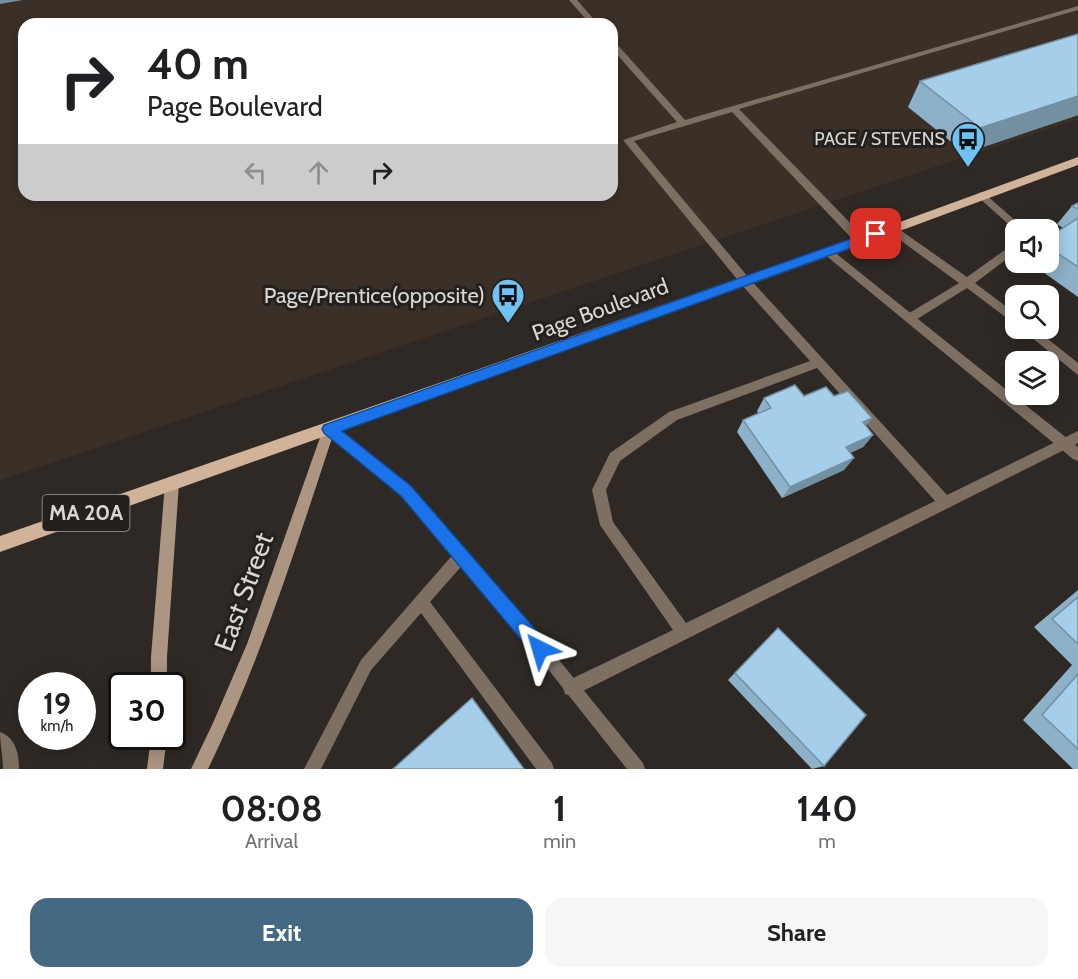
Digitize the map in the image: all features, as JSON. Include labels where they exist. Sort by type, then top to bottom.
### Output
[{"type":"main road","name":"Page Boulevard","points":[[0,544],[893,229],[1078,161]]},
{"type":"main road","name":"East Street","points":[[199,769],[214,740],[263,623],[329,429]]},
{"type":"main road","points":[[159,672],[172,483]]},
{"type":"main road","points":[[155,769],[159,750]]},
{"type":"street","points":[[573,0],[589,18]]},
{"type":"street","points":[[945,503],[745,281],[628,140],[1078,8]]},
{"type":"street","points":[[618,51],[683,123]]},
{"type":"street","points":[[733,108],[860,240]]},
{"type":"street","points":[[981,195],[1008,219]]},
{"type":"street","points":[[893,229],[1005,312]]},
{"type":"street","points":[[828,251],[1078,455]]},
{"type":"street","points":[[910,318],[967,283],[1005,254]]},
{"type":"street","points":[[1039,339],[1078,370]]},
{"type":"street","points":[[683,632],[607,525],[598,490],[615,457],[673,416],[818,363]]},
{"type":"street","points":[[329,429],[406,491],[637,769]]},
{"type":"street","points":[[571,688],[1078,437]]},
{"type":"street","points":[[312,769],[366,665],[461,556]]},
{"type":"street","points":[[421,602],[546,769]]},
{"type":"street","points":[[0,740],[11,754],[10,769]]},
{"type":"shaded area","points":[[0,0],[1078,0],[1078,119],[0,480]]},
{"type":"building","points":[[1078,34],[1078,96],[980,128],[920,81]]},
{"type":"building","points":[[1078,218],[1078,267],[1059,254],[1059,231]]},
{"type":"building","points":[[795,385],[804,396],[826,387],[834,396],[848,391],[872,418],[863,422],[873,435],[846,447],[854,458],[790,487],[743,420],[771,408],[764,398]]},
{"type":"building","points":[[1078,597],[1078,644],[1052,619]]},
{"type":"building","points":[[778,628],[866,715],[824,766],[735,673]]},
{"type":"building","points":[[1078,674],[1078,749],[1042,715]]},
{"type":"building","points":[[472,698],[524,769],[393,769]]},
{"type":"place","name":"PAGE / STEVENS","points":[[968,168]]},
{"type":"place","name":"Page/Prentice(opposite)","points":[[508,324]]},
{"type":"route","points":[[540,649],[406,491],[329,429],[876,234]]}]
